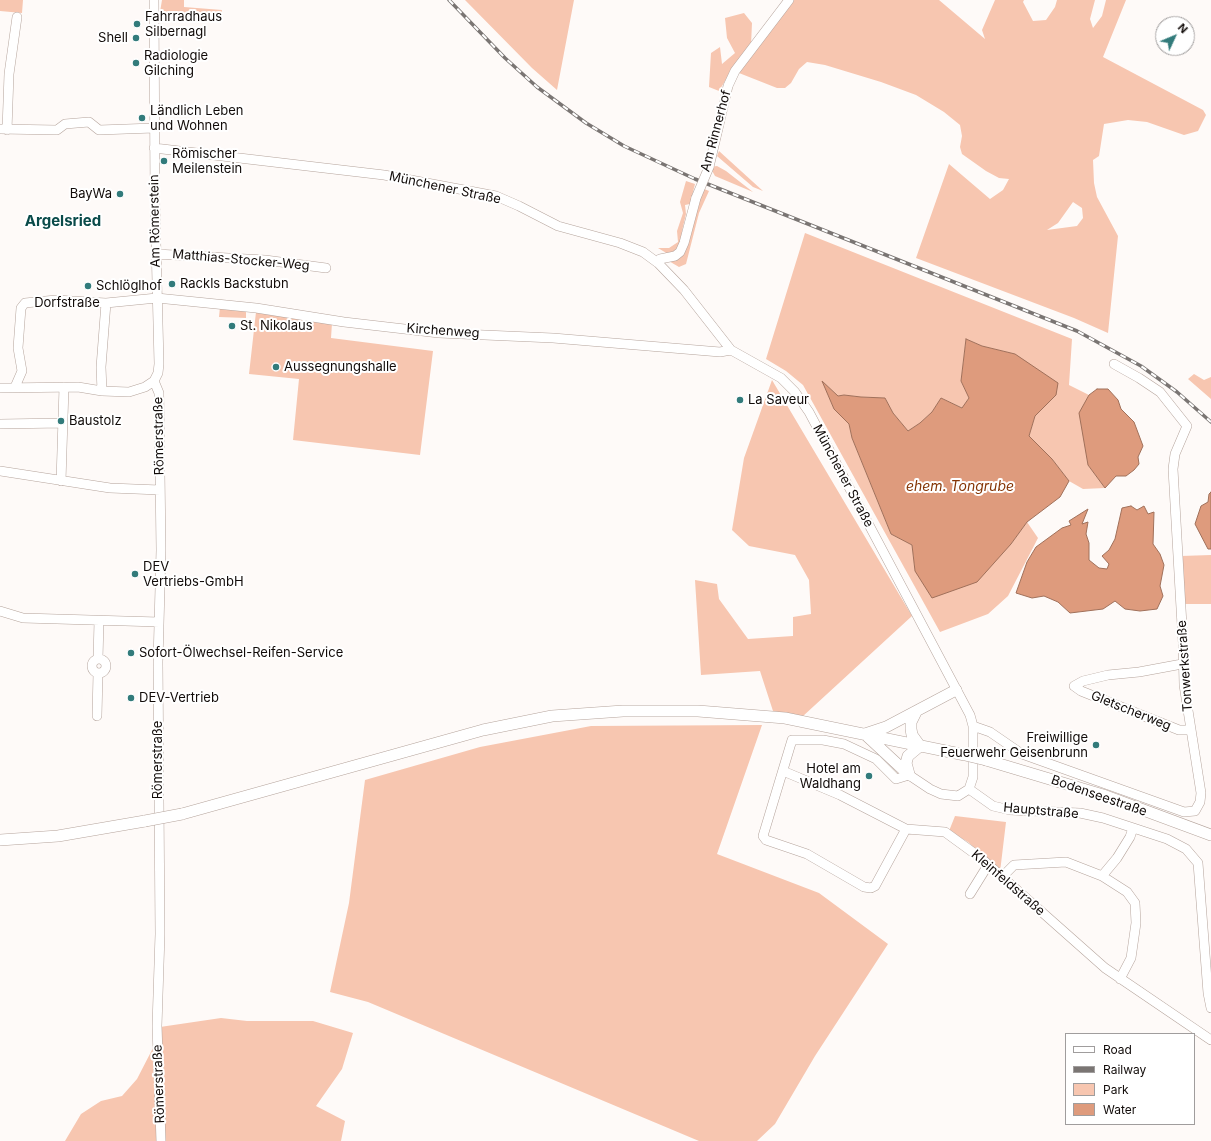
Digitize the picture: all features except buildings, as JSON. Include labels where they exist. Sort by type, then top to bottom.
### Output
[{"type":"main road","points":[[864,734],[886,727],[956,690]]},
{"type":"main road","name":"Bodenseestraße","points":[[0,840],[58,836],[182,814],[483,730],[552,716],[623,711],[698,712],[784,718],[965,755],[1103,795],[1211,835]]},
{"type":"main road","points":[[909,775],[906,763],[908,756],[920,746],[912,734],[911,729],[911,722],[916,712]]},
{"type":"main road","points":[[864,734],[909,775]]},
{"type":"street","name":"Am Römerstein","points":[[154,0],[154,148],[159,364],[154,380]]},
{"type":"street","name":"Am Rinnerhof","points":[[658,262],[660,259],[675,256],[680,252],[684,243],[696,198],[709,167],[728,86],[735,71],[789,0]]},
{"type":"street","points":[[17,17],[9,74],[4,129],[57,130],[65,124],[89,122],[99,130],[154,128]]},
{"type":"street","name":"Münchener Straße","points":[[154,148],[384,175],[496,196],[558,226],[620,243],[637,250],[658,262],[684,290],[731,350],[781,378],[795,392],[809,412],[970,715],[973,726]]},
{"type":"street","name":"Matthias-Stocker-Weg","points":[[156,254],[265,260],[326,268]]},
{"type":"street","name":"Dorfstraße","points":[[33,386],[22,371],[18,348],[22,305],[25,303],[56,300],[106,303],[157,298]]},
{"type":"street","name":"Kirchenweg","points":[[157,298],[263,308],[344,322],[438,333],[553,338],[720,352],[731,350]]},
{"type":"street","name":"Dorfstraße","points":[[102,391],[101,367],[106,303]]},
{"type":"street","name":"Tonwerkstraße","points":[[973,726],[990,732],[1022,754],[1184,812],[1191,812],[1197,809],[1201,793],[1190,730],[1182,664],[1183,643],[1174,469],[1175,454],[1187,426],[1160,392],[1114,364]]},
{"type":"street","points":[[15,387],[22,371]]},
{"type":"street","points":[[0,388],[33,386],[129,392],[145,387],[154,380]]},
{"type":"street","name":"Römerstraße","points":[[154,380],[159,393],[161,550],[158,662],[160,934],[157,1026],[161,1141]]},
{"type":"street","points":[[60,481],[64,387]]},
{"type":"street","points":[[0,424],[63,424]]},
{"type":"street","points":[[0,471],[110,488],[160,490]]},
{"type":"street","points":[[0,611],[23,618],[159,622]]},
{"type":"street","points":[[97,716],[98,673],[94,671],[92,665],[94,661],[98,659],[98,621]]},
{"type":"street","name":"Gletscherweg","points":[[1182,664],[1139,672],[1108,675],[1083,681],[1074,686],[1081,691],[1179,730],[1190,730]]},
{"type":"street","points":[[906,829],[875,886],[871,888],[864,887],[807,854],[766,840],[763,836],[792,740],[823,740],[844,744],[864,752],[876,759],[896,779],[909,775],[930,789],[941,794],[958,796],[969,789],[974,777],[973,726]]},
{"type":"street","name":"Kleinfeldstraße","points":[[783,771],[840,795],[906,829],[945,832],[988,865],[1105,968],[1211,1040]]},
{"type":"street","name":"Hauptstraße","points":[[969,789],[993,806],[1010,810],[1080,813],[1103,818],[1167,839],[1186,848],[1198,863],[1206,896],[1211,1008]]},
{"type":"street","points":[[1102,876],[1117,858],[1130,837],[1133,828]]},
{"type":"street","points":[[1002,877],[1014,865],[1066,862],[1102,876],[1127,892],[1135,903],[1136,923],[1131,958],[1120,979]]},
{"type":"street","points":[[970,894],[988,865]]},
{"type":"green space","points":[[0,0],[23,0],[22,13],[0,11]]},
{"type":"green space","points":[[162,0],[184,0],[184,7],[222,10],[221,18],[160,12]]},
{"type":"green space","points":[[465,0],[574,0],[557,90],[532,68]]},
{"type":"green space","points":[[793,0],[939,0],[985,39],[982,30],[995,0],[1024,0],[1023,2],[1033,21],[1046,20],[1055,7],[1057,0],[1095,0],[1090,19],[1093,28],[1102,16],[1106,0],[1126,0],[1103,57],[1203,110],[1206,115],[1198,131],[1184,135],[1147,122],[1128,120],[1104,124],[1099,156],[1093,160],[1094,183],[1097,197],[1118,236],[1108,333],[1074,318],[916,258],[949,164],[990,199],[1003,190],[1009,179],[999,178],[986,171],[962,154],[960,147],[962,136],[960,125],[944,112],[916,95],[881,82],[825,65],[807,62],[799,69],[791,83],[785,88],[777,88],[739,73]],"holes":[[[1073,202],[1082,208],[1083,218],[1077,226],[1047,230],[1058,223]]]},
{"type":"green space","points":[[744,13],[752,23],[751,45],[731,71],[719,91],[709,87],[711,53],[720,47],[722,64],[735,53],[727,38],[725,18]]},
{"type":"green space","points":[[719,151],[763,191],[753,187],[717,156]]},
{"type":"green space","points":[[717,166],[726,171],[753,192],[715,176],[710,167]]},
{"type":"green space","points":[[686,181],[695,184],[690,204],[685,205],[686,214],[682,231],[681,246],[674,253],[668,254],[658,248],[669,248],[678,242],[677,231],[683,213],[680,202]]},
{"type":"green space","points":[[702,188],[709,191],[699,213],[686,264],[679,267],[667,260],[680,256]]},
{"type":"green space","points":[[805,233],[1072,339],[1069,385],[1089,395],[1085,404],[1088,465],[1105,488],[1083,489],[1069,481],[1052,459],[1029,436],[1035,416],[1056,395],[1015,354],[982,346],[966,339],[961,381],[969,398],[963,408],[941,398],[932,412],[908,431],[893,413],[885,398],[844,395],[838,396],[823,382],[834,409],[849,424],[852,438],[891,534],[912,545],[915,571],[1011,544],[1027,522],[1038,538],[1008,596],[988,614],[940,632],[803,385],[786,371],[766,359]]},
{"type":"green space","points":[[220,307],[246,311],[246,318],[219,317]]},
{"type":"green space","points":[[256,312],[332,323],[331,338],[433,351],[420,455],[293,440],[299,379],[249,374]]},
{"type":"green space","points":[[1194,374],[1204,380],[1211,377],[1211,399],[1188,379]]},
{"type":"green space","points":[[772,380],[912,616],[802,717],[773,711],[760,671],[701,675],[695,580],[717,584],[719,599],[748,639],[793,636],[793,617],[811,614],[809,580],[795,555],[749,546],[732,530],[744,458]]},
{"type":"green space","points":[[1211,555],[1211,604],[1184,604],[1181,556]]},
{"type":"green space","points":[[762,725],[717,854],[819,893],[888,944],[815,1056],[775,1124],[757,1141],[699,1141],[368,1002],[330,992],[349,903],[365,780],[480,747],[591,726]]},
{"type":"green space","points":[[955,816],[1006,822],[1000,872],[968,842],[949,831]]},
{"type":"green space","points":[[221,1018],[247,1021],[313,1021],[353,1033],[342,1069],[316,1106],[345,1121],[341,1141],[65,1141],[81,1114],[101,1101],[122,1096],[137,1079],[154,1046],[160,1027]]},
{"type":"water","name":"ehem. Tongrube","points":[[966,339],[982,346],[1015,354],[1058,383],[1056,395],[1035,416],[1029,436],[1052,459],[1069,481],[1060,497],[1027,522],[1011,544],[977,582],[932,598],[915,571],[912,545],[891,534],[852,438],[849,424],[834,409],[822,381],[838,396],[844,395],[885,398],[893,413],[908,431],[932,412],[941,398],[962,408],[969,398],[961,381]]},
{"type":"water","points":[[1097,389],[1108,389],[1118,400],[1121,409],[1134,422],[1143,446],[1138,457],[1139,464],[1134,470],[1126,476],[1116,476],[1105,488],[1088,465],[1079,413],[1089,395]]},
{"type":"water","points":[[1211,492],[1211,549],[1208,549],[1195,524],[1201,506],[1208,502],[1209,494]]},
{"type":"water","points":[[1131,506],[1137,510],[1144,506],[1148,514],[1154,512],[1153,544],[1160,554],[1164,565],[1160,586],[1163,596],[1157,609],[1140,611],[1125,609],[1115,601],[1103,609],[1070,613],[1058,602],[1044,596],[1032,598],[1016,593],[1027,562],[1036,547],[1062,528],[1071,525],[1069,521],[1088,509],[1082,524],[1088,522],[1086,534],[1089,543],[1089,560],[1099,568],[1107,569],[1109,564],[1102,556],[1109,550],[1115,539],[1122,508]]},
{"type":"railway","points":[[449,0],[505,58],[537,87],[586,123],[624,146],[695,179],[1077,331],[1141,366],[1177,392],[1211,422]]},
{"type":"place","name":"Fahrradhaus Silbernagl","points":[[137,24]]},
{"type":"place","name":"Shell","points":[[136,38]]},
{"type":"place","name":"Radiologie Gilching","points":[[136,63]]},
{"type":"place","name":"Ländlich Leben und Wohnen","points":[[142,118]]},
{"type":"place","name":"Römischer Meilenstein","points":[[164,161]]},
{"type":"place","name":"BayWa","points":[[120,194]]},
{"type":"place","name":"Rackls Backstubn","points":[[172,284]]},
{"type":"place","name":"Schlöglhof","points":[[88,286]]},
{"type":"place","name":"St. Nikolaus","points":[[232,326]]},
{"type":"place","name":"Aussegnungshalle","points":[[276,367]]},
{"type":"place","name":"La Saveur","points":[[740,400]]},
{"type":"place","name":"Baustolz","points":[[61,421]]},
{"type":"place","name":"DEV Vertriebs-GmbH","points":[[135,574]]},
{"type":"place","name":"Sofort-Ölwechsel-Reifen-Service","points":[[131,653]]},
{"type":"place","name":"DEV-Vertrieb","points":[[131,698]]},
{"type":"place","name":"Freiwillige Feuerwehr Geisenbrunn","points":[[1096,745]]},
{"type":"place","name":"Hotel am Waldhang","points":[[869,776]]},
{"type":"district","name":"Argelsried","points":[[63,221]]}]
